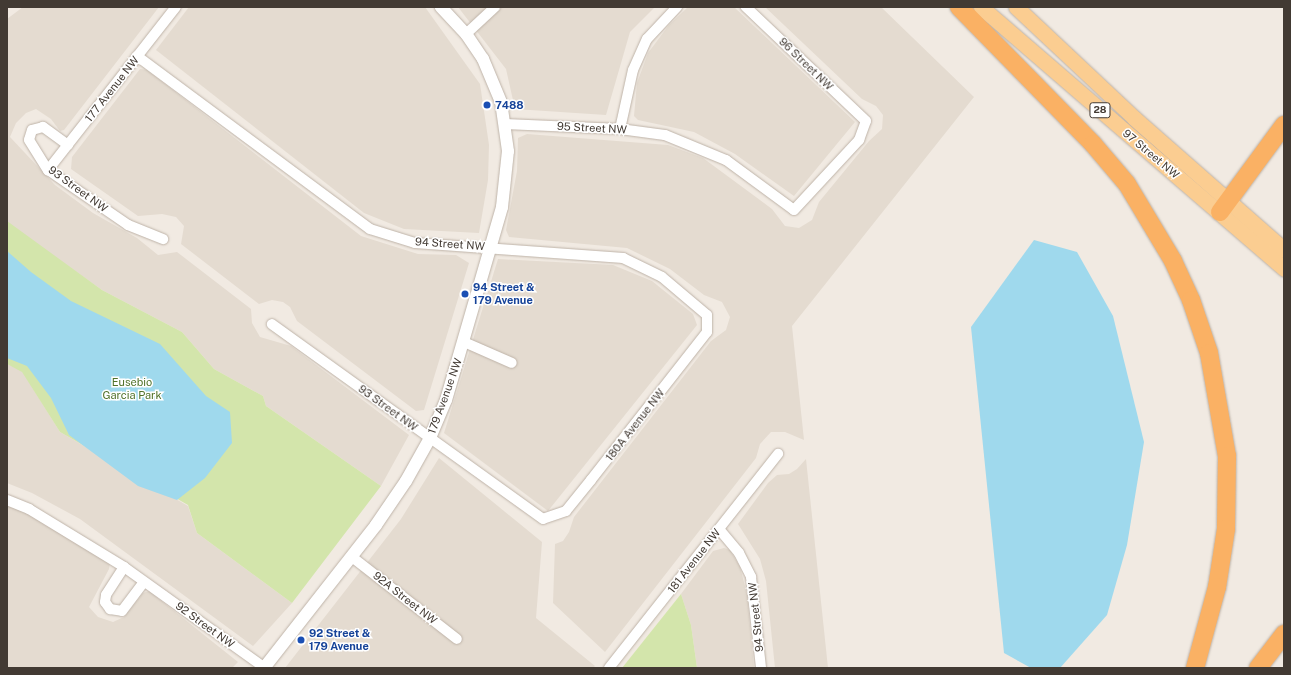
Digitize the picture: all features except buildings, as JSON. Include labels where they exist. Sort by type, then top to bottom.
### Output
[{"type":"highway","points":[[959,7],[1094,144],[1127,184],[1173,261],[1191,300],[1209,352],[1227,456],[1226,529],[1217,587],[1195,668]]},
{"type":"highway","points":[[1224,206],[1284,125]]},
{"type":"highway","points":[[1258,668],[1284,634]]},
{"type":"main road","name":"97 Street NW","points":[[981,7],[1224,206],[1284,250]]},
{"type":"main road","name":"97 Street NW","points":[[1016,7],[1224,206],[1284,269]]},
{"type":"street","name":"177 Avenue NW","points":[[48,170],[176,7]]},
{"type":"street","points":[[441,7],[466,34],[484,59],[493,81],[505,124]]},
{"type":"street","points":[[466,34],[495,7]]},
{"type":"street","points":[[620,129],[632,70],[647,40],[678,7]]},
{"type":"street","name":"96 Street NW","points":[[746,7],[866,121],[859,140],[794,210]]},
{"type":"street","name":"94 Street NW","points":[[137,56],[370,229],[415,243],[490,247],[623,258],[662,277],[708,315]]},
{"type":"street","name":"95 Street NW","points":[[505,124],[620,129],[665,135],[726,160],[794,210]]},
{"type":"street","name":"179 Avenue NW","points":[[264,668],[352,557],[406,481],[430,438],[446,400],[502,207],[508,173],[505,124]]},
{"type":"street","name":"93 Street NW","points":[[68,145],[43,127],[32,130],[29,140],[48,170],[128,224],[163,239]]},
{"type":"street","name":"180A Avenue NW","points":[[543,518],[566,511],[707,332],[708,315]]},
{"type":"street","name":"93 Street NW","points":[[272,324],[543,518]]},
{"type":"street","points":[[464,342],[512,363]]},
{"type":"street","name":"181 Avenue NW","points":[[609,668],[778,454]]},
{"type":"street","name":"92 Street NW","points":[[7,500],[28,509],[124,567],[264,668]]},
{"type":"street","name":"94 Street NW","points":[[719,529],[739,553],[751,577],[761,668]]},
{"type":"street","name":"92A Street NW","points":[[352,557],[458,639]]},
{"type":"street","points":[[124,567],[106,595],[104,602],[110,609],[122,611],[144,582]]},
{"type":"shaded area","points":[[23,7],[159,7],[64,130],[60,131],[51,119],[36,109],[26,113],[16,123],[10,137],[55,185],[93,213],[137,238],[158,255],[177,252],[251,309],[252,323],[260,337],[291,346],[409,435],[381,486],[266,406],[263,396],[214,369],[182,332],[102,290],[9,224],[7,221],[7,19]]},
{"type":"shaded area","points":[[189,7],[425,7],[480,84],[489,145],[488,180],[479,233],[404,229],[364,213],[156,50]]},
{"type":"shaded area","points":[[458,7],[655,7],[630,32],[606,115],[515,109],[506,69]]},
{"type":"shaded area","points":[[688,7],[734,7],[855,122],[794,196],[735,154],[694,132],[638,120],[634,116],[637,83],[648,53],[669,25]]},
{"type":"shaded area","points":[[765,7],[881,7],[974,97],[792,326],[804,440],[785,432],[771,432],[760,444],[756,458],[605,652],[553,603],[555,544],[563,541],[569,532],[574,517],[711,341],[726,330],[730,317],[722,302],[704,295],[670,269],[627,248],[509,237],[506,230],[517,171],[518,138],[527,134],[668,145],[703,158],[772,209],[785,226],[799,228],[812,220],[819,202],[869,141],[882,129],[883,115],[876,106],[862,99]]},
{"type":"shaded area","points":[[140,69],[147,70],[361,236],[418,254],[456,255],[469,263],[424,410],[416,411],[297,321],[290,307],[283,302],[272,300],[259,304],[181,244],[184,226],[176,217],[162,214],[138,216],[71,169],[72,157]]},
{"type":"shaded area","points":[[498,259],[613,265],[652,281],[693,314],[697,325],[548,511],[444,433]]},
{"type":"shaded area","points":[[7,364],[22,371],[60,432],[188,506],[197,533],[292,603],[253,646],[80,519],[32,493],[7,483]]},
{"type":"shaded area","points":[[439,458],[542,542],[536,618],[595,666],[593,668],[285,668],[401,519]]},
{"type":"shaded area","points":[[806,459],[828,668],[775,668],[766,581],[760,559],[738,524],[768,483],[777,475],[789,474],[797,469]]},
{"type":"shaded area","points":[[7,505],[36,518],[110,562],[109,569],[89,607],[98,617],[113,622],[124,617],[143,593],[149,591],[238,662],[232,668],[7,668]]},
{"type":"shaded area","points":[[724,548],[730,550],[740,567],[747,594],[754,668],[697,668],[691,625],[681,594],[713,551]]},
{"type":"green space","name":"Eusebio Garcia Park","points":[[7,221],[102,290],[182,332],[214,369],[263,396],[266,406],[381,486],[292,603],[197,533],[188,505],[60,432],[22,372],[7,364]]},
{"type":"green space","points":[[681,594],[691,625],[697,668],[622,668]]},
{"type":"water","points":[[1034,240],[1077,252],[1113,316],[1144,442],[1127,545],[1107,615],[1060,668],[1031,668],[1004,653],[971,327]]},
{"type":"water","points":[[7,251],[31,272],[71,301],[160,344],[206,396],[230,412],[232,443],[205,478],[177,500],[138,486],[69,435],[51,398],[27,366],[7,358]]},
{"type":"place","name":"7488","points":[[487,105]]},
{"type":"place","name":"94 Street & 179 Avenue","points":[[465,294]]},
{"type":"place","name":"92 Street & 179 Avenue","points":[[301,640]]}]
